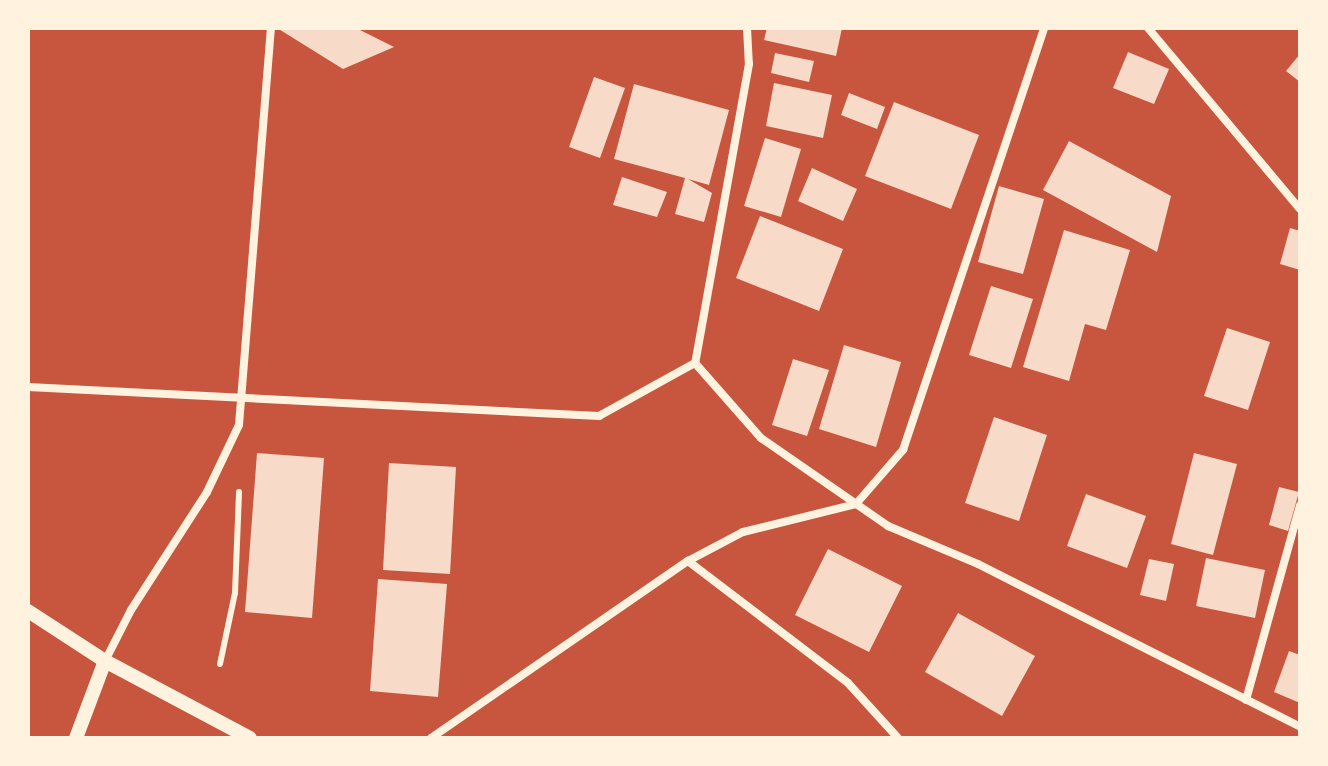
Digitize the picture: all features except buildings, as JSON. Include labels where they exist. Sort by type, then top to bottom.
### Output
[{"type":"street","points":[[76,738],[105,661],[220,469],[244,399],[271,28]]},
{"type":"street","points":[[695,363],[749,64],[747,28]]},
{"type":"street","points":[[431,738],[688,561],[743,532],[856,504],[903,450],[1044,28]]},
{"type":"street","points":[[1148,28],[1300,209]]},
{"type":"street","points":[[28,387],[599,416],[695,363]]},
{"type":"street","points":[[695,363],[761,438],[888,526],[978,564],[1300,727]]},
{"type":"street","points":[[1246,700],[1300,505]]},
{"type":"street","points":[[688,561],[848,683],[898,738]]},
{"type":"street","points":[[28,611],[105,661],[250,738]]},
{"type":"lane","points":[[220,664],[235,593],[239,492]]}]
